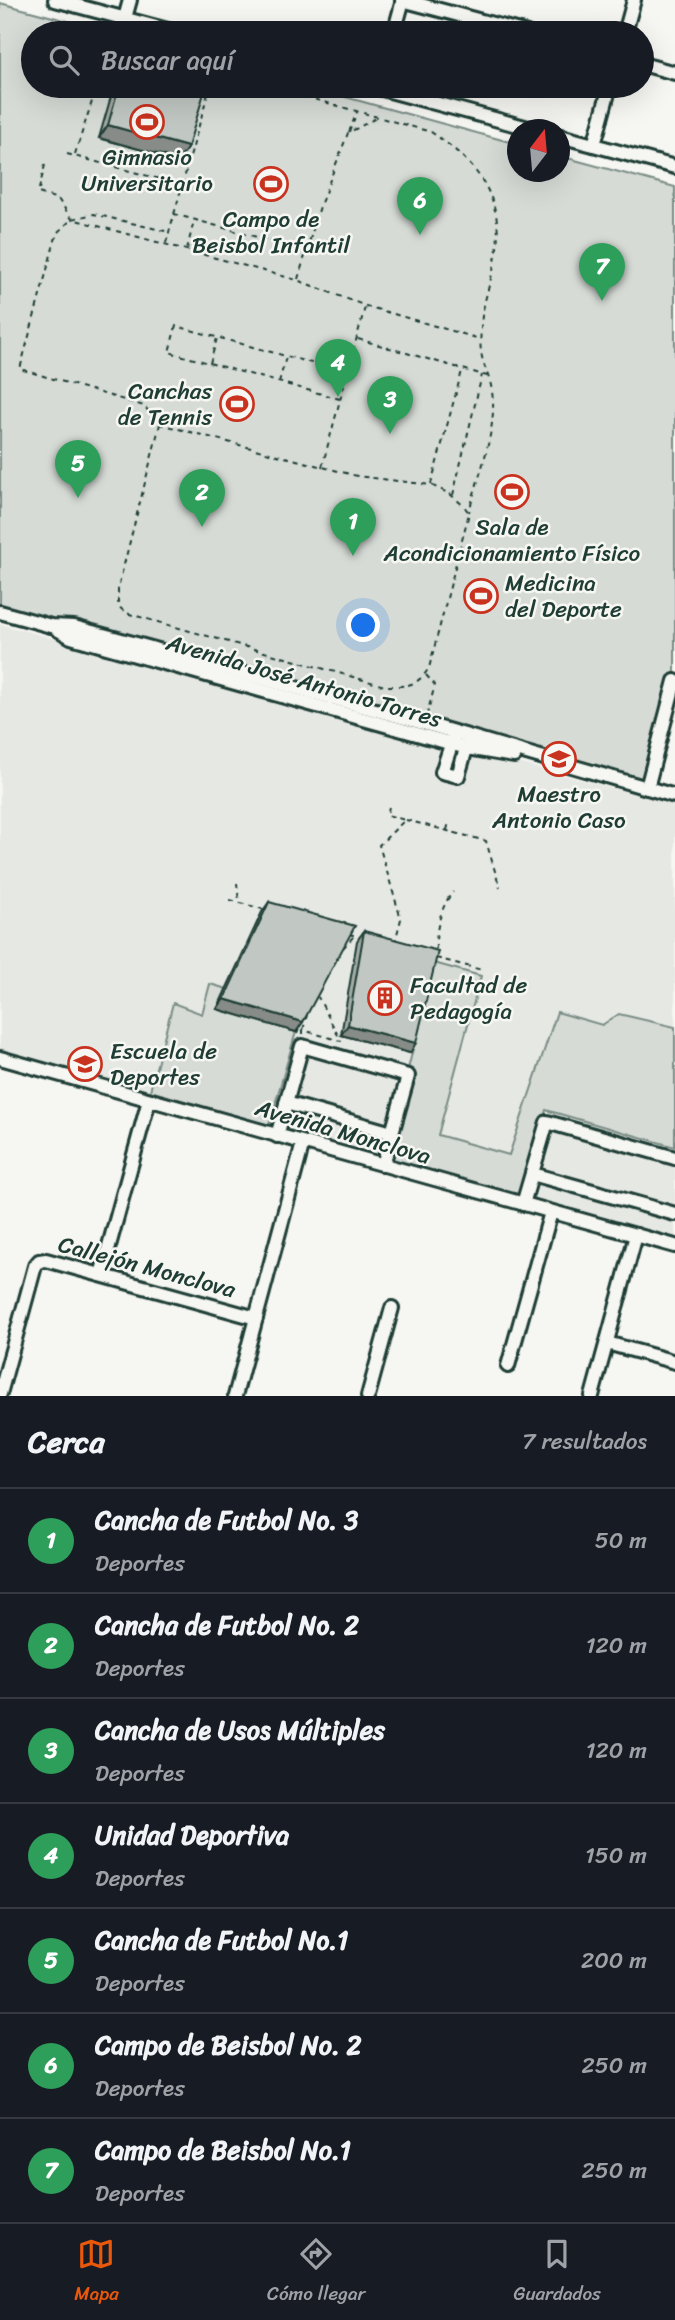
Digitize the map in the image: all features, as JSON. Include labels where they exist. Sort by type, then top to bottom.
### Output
[{"type":"street","points":[[55,0],[136,21]]},
{"type":"street","points":[[125,18],[131,0]]},
{"type":"street","points":[[397,21],[403,0],[482,21]]},
{"type":"street","points":[[628,21],[634,0]]},
{"type":"street","points":[[654,67],[675,73]]},
{"type":"street","points":[[418,98],[507,122]]},
{"type":"street","points":[[594,145],[607,98]]},
{"type":"street","points":[[570,139],[675,167]]},
{"type":"street","name":"Avenida José Antonio Torres","points":[[0,612],[51,626],[74,627],[194,666],[311,699],[453,738],[549,759],[675,796]]},
{"type":"street","points":[[647,788],[672,702],[675,681]]},
{"type":"street","points":[[453,738],[442,772],[458,776],[469,742]]},
{"type":"street","points":[[277,1136],[302,1046],[408,1076],[383,1165]]},
{"type":"street","name":"Avenida Monclova","points":[[0,1058],[675,1246]]},
{"type":"street","points":[[101,1275],[149,1100]]},
{"type":"street","points":[[286,1103],[392,1133]]},
{"type":"street","points":[[523,1204],[547,1122],[675,1158]]},
{"type":"street","points":[[235,1396],[303,1143]]},
{"type":"street","points":[[532,1174],[675,1214]]},
{"type":"street","points":[[508,1366],[551,1212]]},
{"type":"street","points":[[592,1396],[636,1235]]},
{"type":"street","name":"Callejón Monclova","points":[[0,1394],[35,1266],[40,1261],[46,1260],[256,1318]]},
{"type":"street","points":[[368,1396],[392,1308]]},
{"type":"street","points":[[607,1343],[675,1362]]},
{"type":"path","points":[[75,156],[93,98]]},
{"type":"path","points":[[166,244],[207,98]]},
{"type":"path","points":[[160,424],[118,588],[118,606],[126,613],[385,686],[408,686],[422,678],[429,668],[493,415],[492,393],[483,362],[481,326],[497,251],[496,216],[491,194],[471,163],[453,146],[431,132],[309,98]]},
{"type":"path","points":[[297,280],[305,250],[357,112]]},
{"type":"path","points":[[348,133],[378,117]]},
{"type":"path","points":[[68,153],[167,180]]},
{"type":"path","points":[[45,165],[38,193],[58,199],[72,219],[297,280],[366,306],[481,340]]},
{"type":"path","points":[[169,232],[94,214],[72,219],[57,233],[20,369],[144,406],[160,424],[357,477],[431,485],[453,496],[469,513]]},
{"type":"path","points":[[174,214],[305,250]]},
{"type":"path","points":[[186,250],[195,220]]},
{"type":"path","points":[[322,468],[366,306]]},
{"type":"path","points":[[340,399],[169,352],[176,326],[348,373]]},
{"type":"path","points":[[210,363],[217,337]]},
{"type":"path","points":[[357,339],[488,376]]},
{"type":"path","points":[[279,383],[286,356]]},
{"type":"path","points":[[431,485],[462,369]]},
{"type":"path","points":[[453,496],[483,374]]},
{"type":"path","points":[[425,674],[435,685],[428,713]]},
{"type":"path","points":[[390,807],[387,815],[486,841],[500,888]]},
{"type":"path","points":[[394,946],[401,919],[379,845],[405,820]]},
{"type":"path","points":[[446,831],[449,822]]},
{"type":"path","points":[[237,884],[239,903]]},
{"type":"path","points":[[453,892],[446,899],[436,942],[436,957],[482,970]]},
{"type":"path","points":[[230,900],[265,910]]},
{"type":"path","points":[[342,932],[368,939]]},
{"type":"path","points":[[343,948],[355,935]]},
{"type":"path","points":[[295,1041],[299,1029],[341,1041],[314,990]]},
{"type":"path","points":[[303,1030],[307,1017]]},
{"type":"shaded area","points":[[0,3],[68,21],[21,21],[21,98],[349,98],[507,141],[507,182],[570,182],[570,159],[675,187],[675,677],[646,787],[0,605]]},
{"type":"shaded area","points":[[0,624],[675,805],[675,1241],[269,1125],[302,1011],[210,985],[202,1014],[173,1004],[150,1091],[0,1049]]},
{"type":"shaded area","points":[[434,963],[481,976],[438,1135],[509,1155],[557,1012],[602,1025],[619,1014],[675,1027],[675,1147],[546,1110],[520,1197],[386,1159]]},
{"type":"shaded area","points":[[210,984],[302,1011],[269,1125],[150,1091],[173,1003],[202,1014]]},
{"type":"building","name":"Gimnasio Universitario","points":[[116,98],[203,98],[188,147],[108,125]]},
{"type":"building","points":[[269,902],[355,926],[303,1022],[224,999]]},
{"type":"building","name":"Facultad de Pedagogía","points":[[364,931],[438,951],[416,1043],[348,1025]]},
{"type":"place","name":"Gimnasio Universitario","points":[[147,122]]},
{"type":"place","name":"Campo de Beisbol Infantil","points":[[271,184]]},
{"type":"place","name":"Campo de Beisbol No. 2","points":[[420,235]]},
{"type":"place","name":"Campo de Beisbol No.1","points":[[602,301]]},
{"type":"place","name":"Unidad Deportiva","points":[[338,397]]},
{"type":"place","name":"Canchas de Tennis","points":[[237,404]]},
{"type":"place","name":"Cancha de Usos Múltiples","points":[[390,434]]},
{"type":"place","name":"Sala de Acondicionamiento Físico","points":[[512,492]]},
{"type":"place","name":"Cancha de Futbol No.1","points":[[78,498]]},
{"type":"place","name":"Cancha de Futbol No. 2","points":[[202,527]]},
{"type":"place","name":"Cancha de Futbol No. 3","points":[[353,556]]},
{"type":"place","name":"Medicina del Deporte","points":[[481,596]]},
{"type":"place","name":"Maestro Antonio Caso","points":[[559,759]]},
{"type":"place","name":"Facultad de Pedagogía","points":[[385,998]]},
{"type":"place","name":"Escuela de Deportes","points":[[85,1064]]}]
